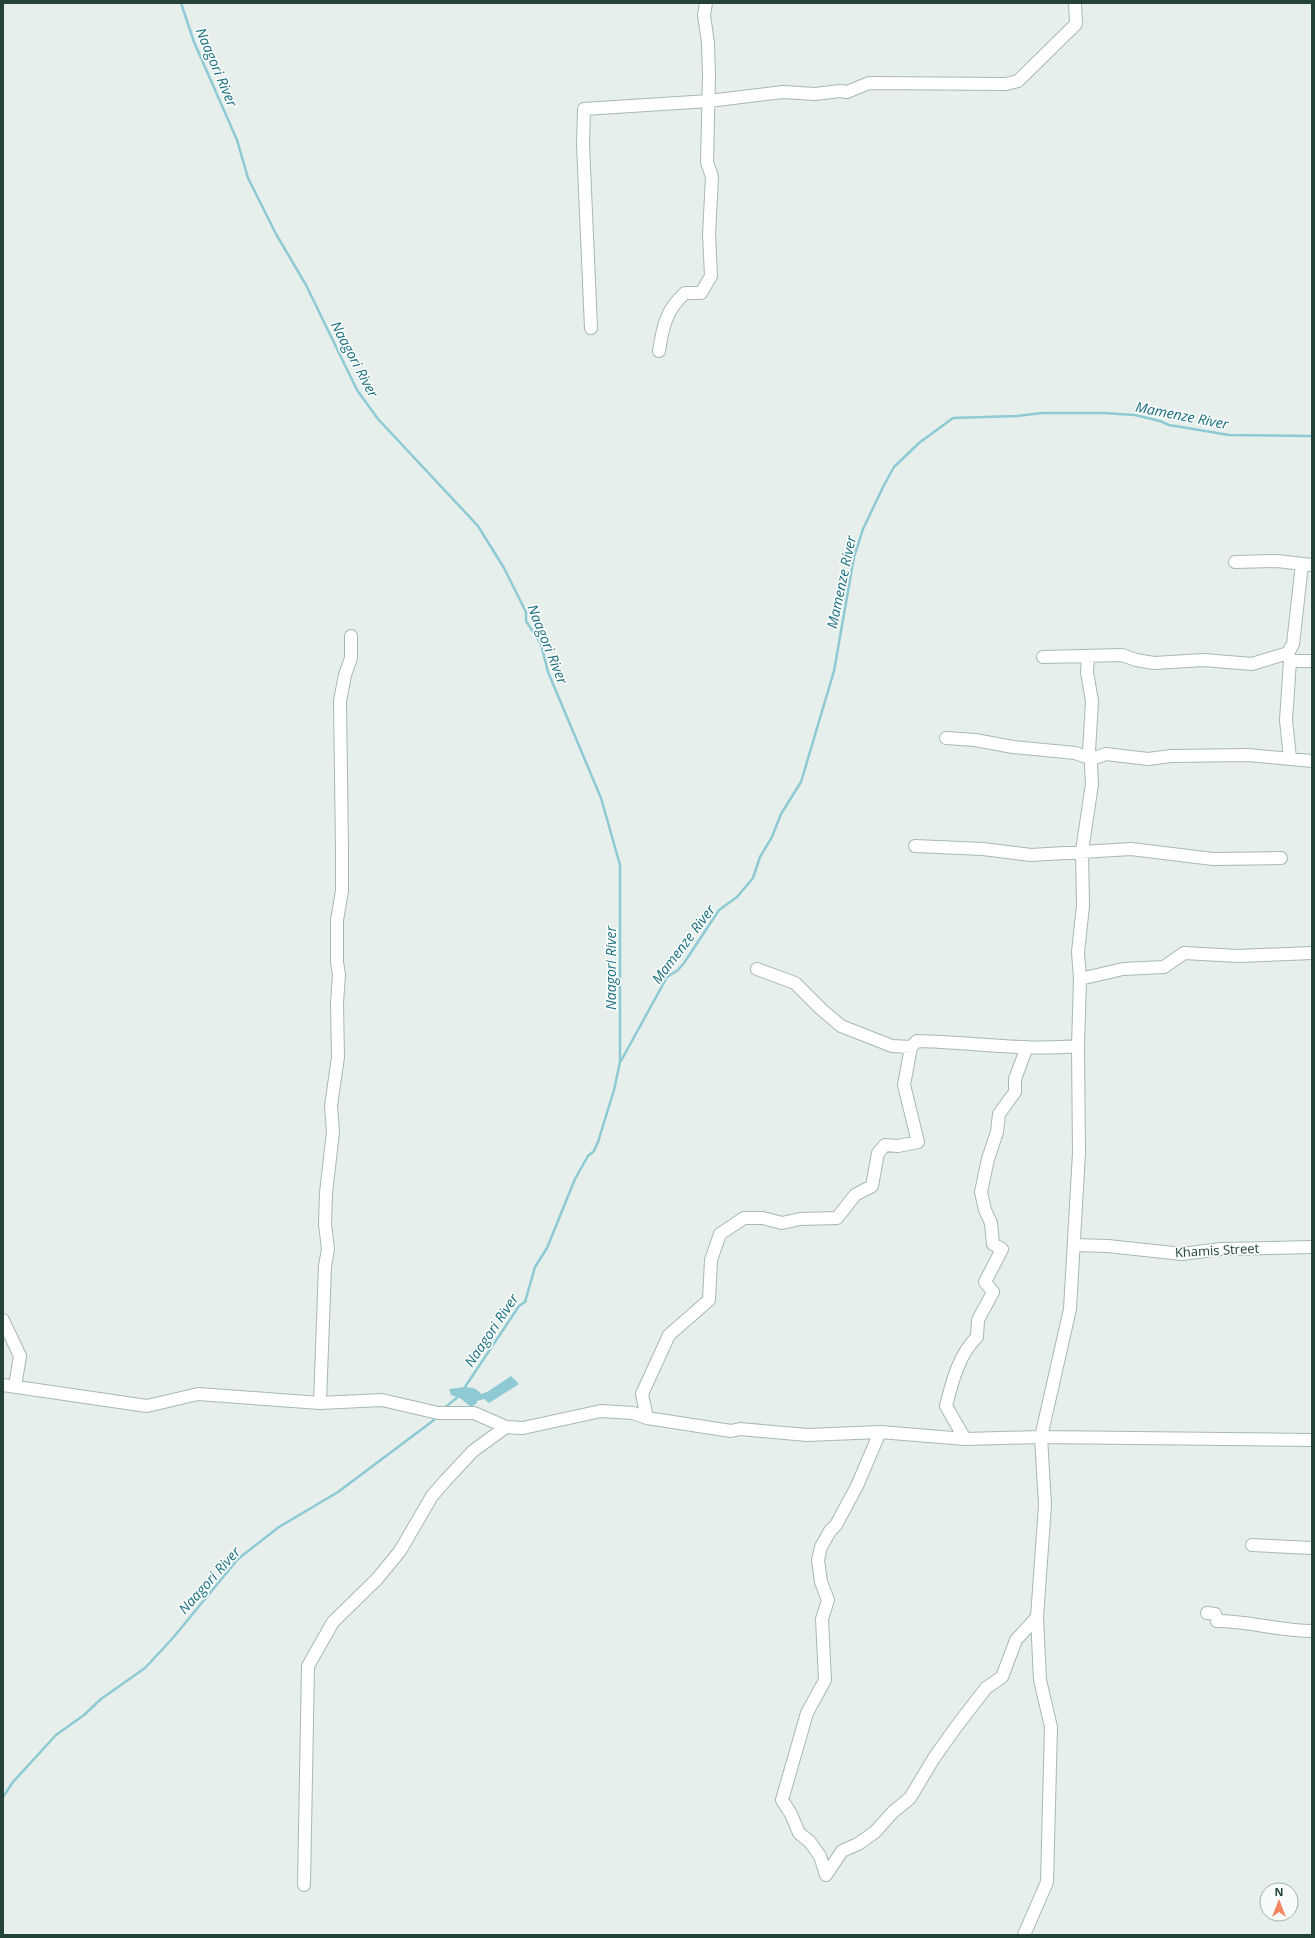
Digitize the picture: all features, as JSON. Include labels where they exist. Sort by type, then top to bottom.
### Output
[{"type":"street","points":[[659,351],[664,322],[675,302],[685,293],[701,293],[711,276],[709,234],[712,177],[707,162],[709,101],[708,43],[704,15],[706,3]]},
{"type":"street","points":[[591,328],[583,144],[584,109],[709,101],[783,92],[816,94],[840,91],[847,92],[870,83],[1006,84],[1018,81],[1076,24],[1075,3]]},
{"type":"street","points":[[1235,562],[1277,561],[1307,564],[1293,644],[1289,657],[1286,720],[1290,758]]},
{"type":"street","points":[[320,1403],[325,1273],[328,1250],[325,1224],[326,1193],[333,1132],[331,1106],[338,1057],[337,1003],[339,975],[337,962],[337,920],[342,891],[340,701],[351,658],[351,636]]},
{"type":"street","points":[[1043,657],[1122,655],[1136,660],[1154,663],[1204,660],[1252,664],[1289,657],[1312,661]]},
{"type":"street","points":[[1024,1935],[1047,1882],[1051,1727],[1040,1680],[1037,1617],[1044,1505],[1041,1437],[1070,1309],[1074,1245],[1079,1153],[1078,1046],[1080,979],[1078,952],[1083,906],[1082,851],[1092,784],[1092,759],[1090,751],[1092,701],[1087,672],[1088,656]]},
{"type":"street","points":[[946,738],[975,740],[1013,747],[1075,753],[1092,759],[1106,754],[1148,759],[1207,755],[1248,755],[1312,761]]},
{"type":"street","points":[[915,846],[982,849],[1031,855],[1131,849],[1213,859],[1281,858]]},
{"type":"street","points":[[1080,979],[1123,969],[1164,967],[1184,953],[1238,956],[1312,953]]},
{"type":"street","points":[[757,969],[795,983],[821,1010],[841,1026],[892,1046],[911,1047]]},
{"type":"street","points":[[647,1418],[642,1394],[669,1335],[709,1300],[711,1260],[720,1234],[744,1218],[763,1218],[782,1223],[800,1219],[837,1218],[855,1195],[872,1186],[878,1153],[885,1145],[898,1146],[918,1142],[904,1085],[911,1047],[917,1041],[953,1041],[1049,1049],[1078,1046]]},
{"type":"street","points":[[965,1438],[946,1406],[950,1389],[967,1347],[977,1337],[978,1320],[993,1292],[985,1282],[1002,1249],[993,1244],[991,1223],[985,1210],[981,1192],[988,1159],[997,1132],[999,1114],[1015,1092],[1015,1079],[1027,1047]]},
{"type":"street","name":"Khamis Street","points":[[1074,1245],[1108,1246],[1182,1254],[1221,1249],[1312,1247]]},
{"type":"street","points":[[3,1320],[20,1356],[9,1386],[102,1401],[147,1406],[198,1394],[320,1403],[382,1400],[438,1413],[474,1413],[506,1427],[523,1428],[600,1411],[633,1413],[647,1418],[731,1431],[740,1429],[807,1435],[880,1432],[965,1438],[1041,1437],[1312,1440]]},
{"type":"street","points":[[304,1885],[308,1666],[333,1622],[377,1579],[400,1551],[432,1496],[473,1451],[506,1427]]},
{"type":"street","points":[[880,1432],[857,1486],[836,1525],[830,1531],[821,1547],[818,1560],[821,1582],[828,1600],[822,1619],[825,1680],[806,1713],[782,1800],[791,1814],[799,1833],[810,1842],[820,1856],[826,1874],[842,1852],[858,1844],[874,1832],[893,1812],[910,1798],[934,1758],[956,1727],[986,1688],[1002,1677],[1016,1640],[1037,1617]]},
{"type":"street","points":[[1252,1545],[1312,1548]]},
{"type":"street","points":[[1207,1613],[1215,1614],[1217,1621],[1239,1621],[1272,1628],[1312,1631]]},
{"type":"water","points":[[511,1376],[519,1384],[489,1403],[484,1399],[477,1401],[477,1403],[471,1407],[460,1398],[451,1395],[449,1389],[471,1388],[475,1389],[481,1394],[487,1392]]},
{"type":"waterway","name":"Naagori River","points":[[181,3],[194,42],[237,140],[248,178],[276,234],[306,285],[357,390],[378,419],[478,526],[504,568],[526,612],[526,621],[541,644],[548,672],[601,798],[620,865],[620,1062],[614,1090],[598,1142],[594,1151],[588,1156],[575,1179],[547,1248],[535,1267],[525,1302],[519,1306],[463,1390]]},
{"type":"waterway","name":"Mamenze River","points":[[621,1061],[667,977],[678,970],[684,963],[719,910],[737,897],[753,878],[760,857],[772,837],[781,814],[801,782],[834,671],[854,557],[863,529],[894,467],[919,443],[953,418],[1017,416],[1042,413],[1104,413],[1135,415],[1160,421],[1169,425],[1229,435],[1312,436]]},
{"type":"waterway","name":"Naagori River","points":[[443,1409],[459,1396]]},
{"type":"waterway","name":"Naagori River","points":[[3,1797],[13,1782],[56,1735],[84,1715],[101,1699],[145,1668],[172,1639],[238,1559],[279,1527],[338,1492],[434,1420],[436,1415]]}]
